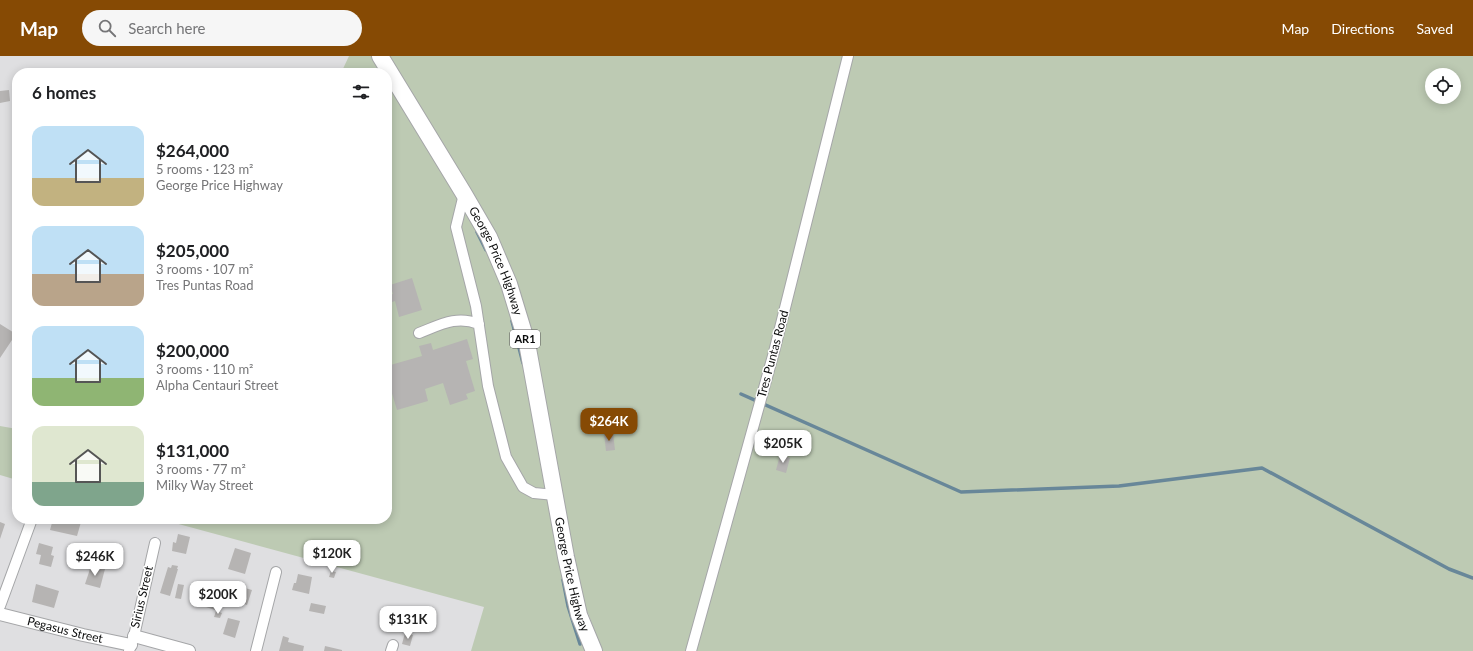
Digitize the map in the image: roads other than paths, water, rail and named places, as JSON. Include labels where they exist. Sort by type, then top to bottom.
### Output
[{"type":"highway","name":"George Price Highway","points":[[380,56],[387,68]]},
{"type":"highway","name":"George Price Highway","points":[[392,76],[489,237],[509,284],[527,343],[566,557],[579,615],[591,649]]},
{"type":"street","name":"Tres Puntas Road","points":[[690,651],[774,352],[848,56]]},
{"type":"street","points":[[464,194],[456,227],[476,306],[488,386],[506,457],[523,487],[534,493],[555,495]]},
{"type":"street","points":[[419,333],[455,320],[468,320],[479,324]]},
{"type":"street","points":[[0,606],[30,524]]},
{"type":"street","name":"Sirius Street","points":[[131,644],[155,543]]},
{"type":"street","points":[[256,651],[276,572]]},
{"type":"street","name":"Pegasus Street","points":[[0,614],[83,635],[131,644],[189,651]]},
{"type":"waterway","points":[[477,232],[486,250]]},
{"type":"waterway","points":[[512,321],[523,363]]},
{"type":"waterway","points":[[741,394],[961,492],[1119,486],[1262,468],[1449,569],[1473,578]]},
{"type":"waterway","points":[[563,580],[568,606],[580,644]]}]
